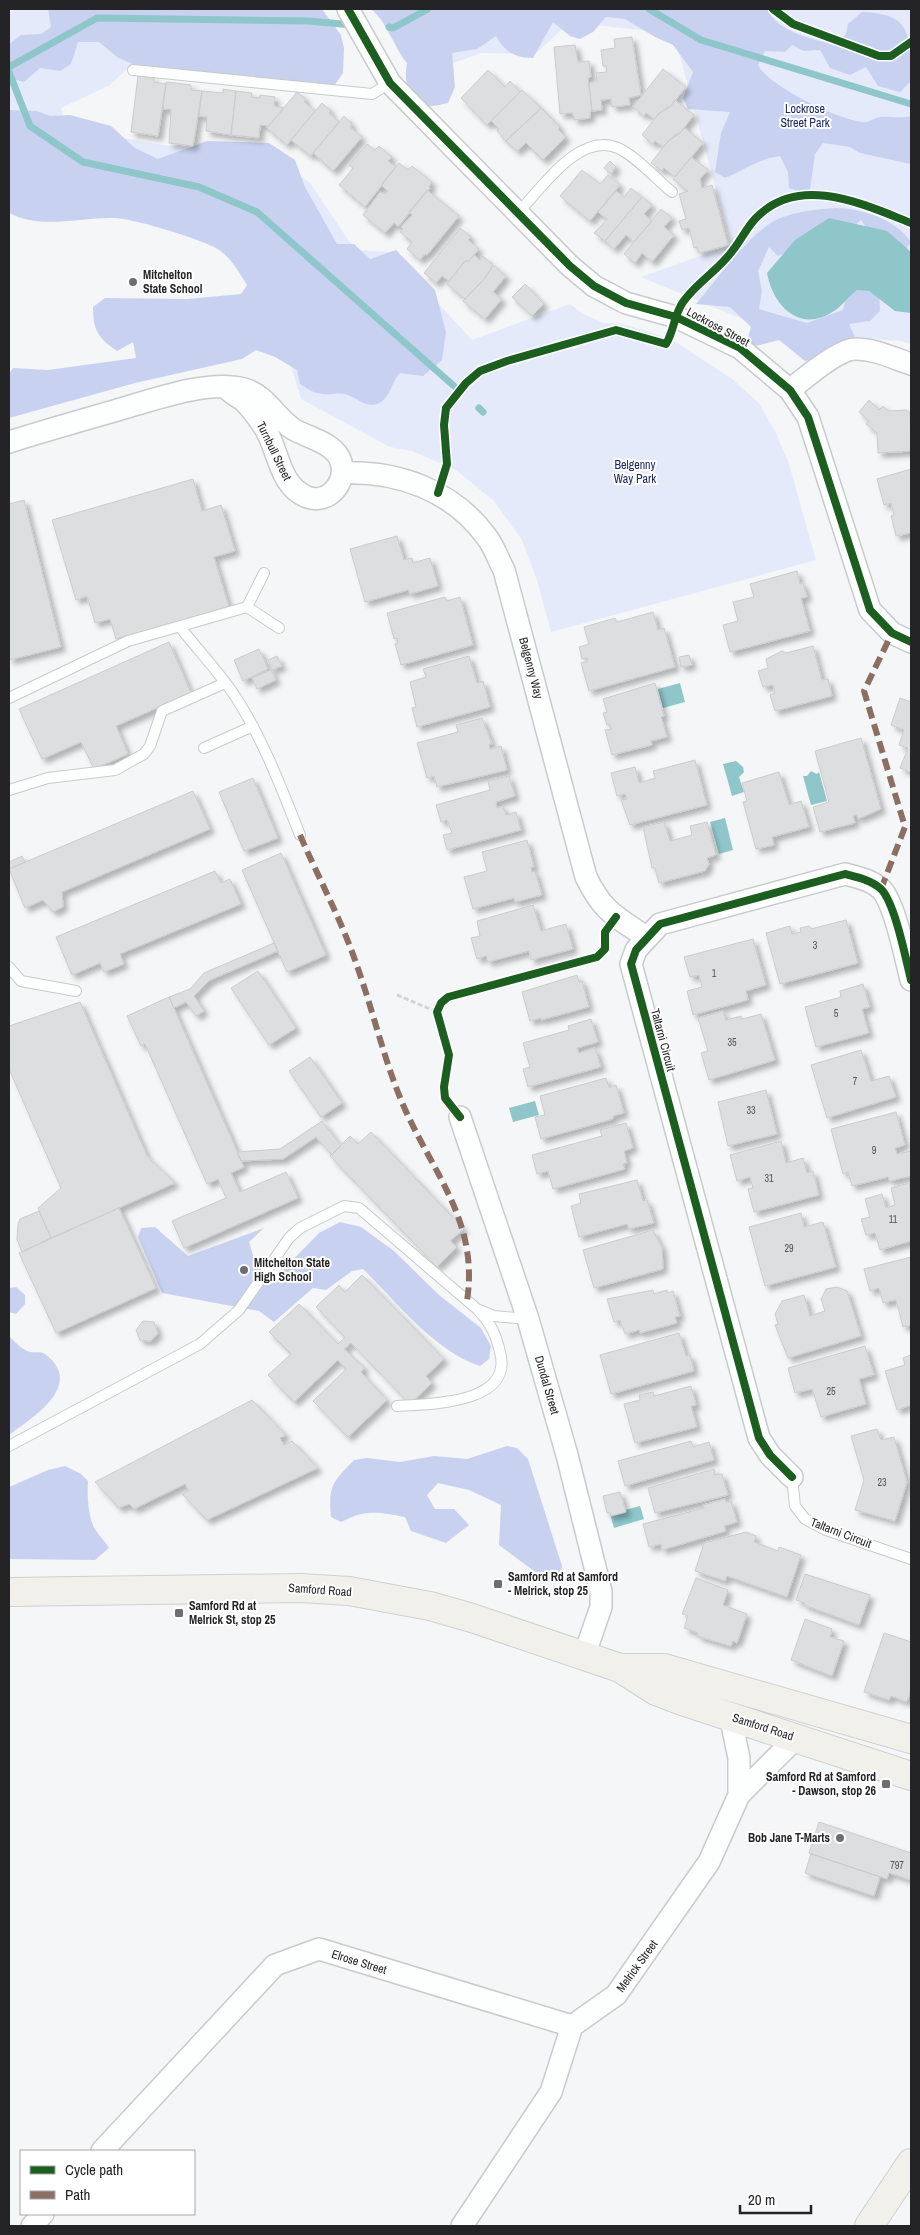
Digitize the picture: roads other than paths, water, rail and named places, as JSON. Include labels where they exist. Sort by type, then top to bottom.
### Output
[{"type":"main road","name":"Samford Road","points":[[9,1592],[300,1588],[349,1592],[430,1606],[620,1668],[656,1691],[911,1776]]},
{"type":"main road","name":"Samford Road","points":[[620,1668],[664,1668],[911,1739]]},
{"type":"main road","points":[[869,2226],[911,2163]]},
{"type":"street","name":"Lockrose Street","points":[[348,9],[390,83],[570,266],[594,286],[626,303],[676,317],[740,348],[790,390],[808,417],[870,610],[892,633],[911,642]]},
{"type":"street","points":[[790,390],[822,365],[853,349],[877,352],[911,364]]},
{"type":"street","name":"Turnbull Street","points":[[9,442],[173,395],[209,388],[227,388],[243,389],[257,394],[290,427],[336,451],[341,461],[343,472],[336,488],[329,495],[320,498],[308,497],[297,492],[289,484],[265,428],[251,408],[231,394],[227,388]]},
{"type":"street","name":"Belgenny Way","points":[[343,472],[364,472],[401,477],[438,493],[460,509],[487,536],[504,570],[586,877],[597,900],[609,912],[646,937]]},
{"type":"street","name":"Taltarni Circuit","points":[[792,1478],[770,1454],[759,1438],[631,964],[636,950],[660,924],[846,874],[861,877],[881,889],[892,908],[911,980]]},
{"type":"street","name":"Dundal Street","points":[[460,1117],[528,1319],[567,1456],[601,1591],[601,1607],[584,1656]]},
{"type":"street","name":"Melrick Street","points":[[730,1716],[739,1758],[739,1794]]},
{"type":"street","name":"Melrick Street","points":[[572,2026],[616,1996],[709,1862],[739,1794],[796,1738]]},
{"type":"street","name":"Elrose Street","points":[[103,2150],[276,1965],[319,1949],[572,2026]]},
{"type":"street","points":[[462,2226],[551,2092],[572,2026]]},
{"type":"street","points":[[32,2226],[42,2215]]},
{"type":"lane","points":[[133,70],[372,94],[390,83]]},
{"type":"lane","points":[[518,213],[568,159],[579,151],[599,146],[616,148],[626,153],[672,192]]},
{"type":"lane","points":[[247,608],[264,573]]},
{"type":"lane","points":[[9,698],[128,641],[247,608],[279,628]]},
{"type":"lane","points":[[180,627],[225,683],[253,726],[268,755],[300,835]]},
{"type":"lane","points":[[9,790],[48,778],[114,770],[144,754],[150,746],[162,711],[225,683]]},
{"type":"lane","points":[[204,748],[253,726]]},
{"type":"lane","points":[[9,967],[20,981],[76,991]]},
{"type":"lane","points":[[9,1446],[200,1344],[239,1310],[289,1238],[300,1228],[344,1206],[359,1208],[477,1309],[496,1333],[503,1360],[501,1372],[495,1382],[473,1396],[444,1403],[397,1406]]},
{"type":"lane","points":[[477,1309],[494,1316],[528,1319]]},
{"type":"lane","name":"Taltarni Circuit","points":[[792,1478],[795,1506],[805,1519],[826,1530],[911,1559]]},
{"type":"waterway","points":[[389,27],[393,28],[428,9]]},
{"type":"waterway","points":[[649,9],[701,40],[911,104]]},
{"type":"waterway","points":[[9,67],[97,18],[309,21],[353,25]]},
{"type":"waterway","points":[[9,72],[30,126],[83,162],[199,187],[257,212],[454,386]]},
{"type":"waterway","points":[[479,408],[483,412]]},
{"type":"place","name":"Mitchelton State School","points":[[133,282]]},
{"type":"place","name":"Mitchelton State High School","points":[[244,1270]]},
{"type":"place","name":"Samford Rd at Samford - Melrick, stop 25","points":[[498,1584]]},
{"type":"place","name":"Samford Rd at Melrick St, stop 25","points":[[179,1613]]},
{"type":"place","name":"Samford Rd at Samford - Dawson, stop 26","points":[[886,1784]]},
{"type":"place","name":"Bob Jane T-Marts","points":[[840,1838]]},
{"type":"park label","name":"Lockrose Street Park","points":[[805,116]]},
{"type":"park label","name":"Belgenny Way Park","points":[[635,472]]}]
